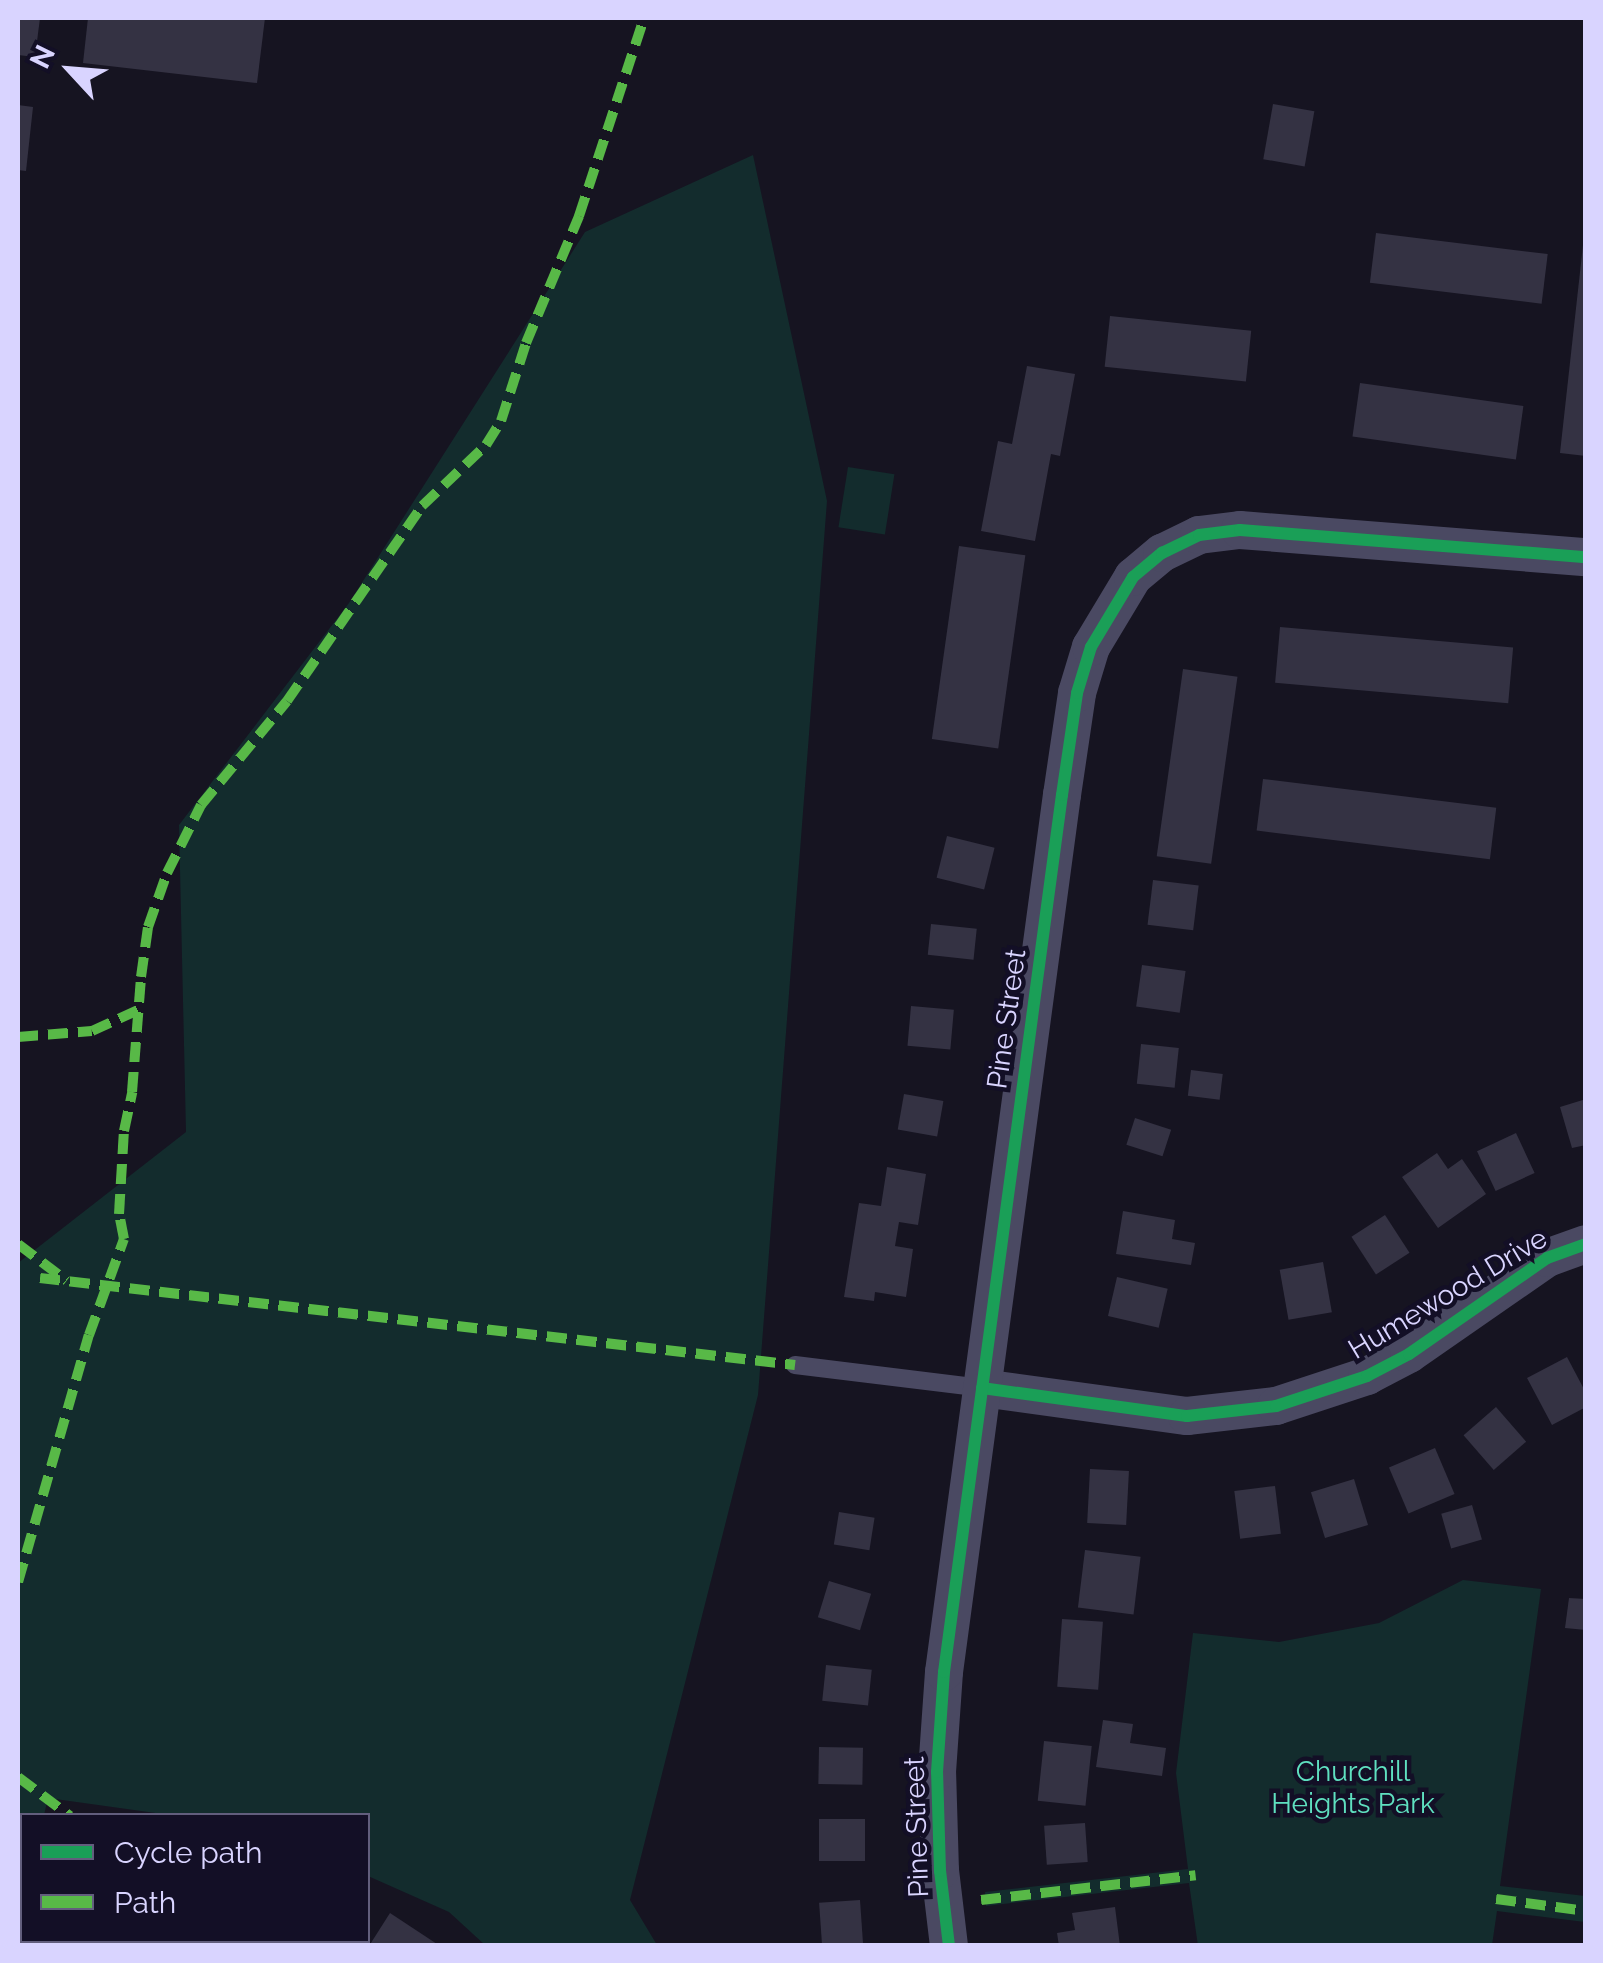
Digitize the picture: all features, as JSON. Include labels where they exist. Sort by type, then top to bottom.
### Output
[{"type":"street","name":"Pine Street","points":[[950,1946],[940,1871],[937,1772],[944,1672],[1078,693],[1090,647],[1133,577],[1162,554],[1199,535],[1240,530],[1586,556]]},
{"type":"street","name":"Humewood Drive","points":[[982,1388],[1187,1416],[1276,1406],[1367,1376],[1408,1354],[1547,1258],[1586,1244]]},
{"type":"lane","name":"Humewood Drive","points":[[795,1366],[982,1388]]},
{"type":"green space","points":[[753,155],[827,501],[758,1395],[630,1900],[657,1945],[485,1945],[449,1912],[370,1877],[370,1813],[156,1813],[48,1798],[44,1813],[20,1813],[20,1943],[26,1945],[18,1945],[18,1263],[186,1132],[179,825],[349,603],[585,232]]},
{"type":"green space","points":[[848,467],[894,474],[885,535],[838,527]]},
{"type":"green space","name":"Churchill Heights Park","points":[[1463,1580],[1541,1589],[1500,1886],[1585,1896],[1585,1922],[1497,1911],[1492,1945],[1198,1946],[1189,1883],[986,1906],[985,1892],[1188,1869],[1176,1773],[1193,1633],[1279,1642],[1379,1623]]},
{"type":"building","points":[[18,18],[40,18],[35,57],[18,55]]},
{"type":"building","points":[[88,18],[265,18],[257,83],[83,63]]},
{"type":"building","points":[[1273,104],[1314,111],[1305,166],[1263,159]]},
{"type":"building","points":[[18,105],[33,107],[26,171],[18,170]]},
{"type":"building","points":[[1376,233],[1548,254],[1542,304],[1370,283]]},
{"type":"building","points":[[1586,245],[1586,456],[1560,453]]},
{"type":"building","points":[[1110,316],[1251,331],[1246,382],[1105,367]]},
{"type":"building","points":[[1027,366],[1075,374],[1060,456],[1051,454],[1035,541],[981,531],[998,441],[1012,444]]},
{"type":"building","points":[[1360,383],[1523,406],[1516,459],[1352,436]]},
{"type":"building","points":[[959,546],[1025,555],[998,748],[932,739]]},
{"type":"building","points":[[1280,627],[1513,647],[1508,703],[1275,683]]},
{"type":"building","points":[[1183,669],[1237,677],[1211,864],[1157,856]]},
{"type":"building","points":[[1263,779],[1496,808],[1490,859],[1257,831]]},
{"type":"building","points":[[947,836],[995,848],[984,890],[937,878]]},
{"type":"building","points":[[1153,880],[1199,886],[1193,930],[1148,925]]},
{"type":"building","points":[[931,924],[977,929],[974,960],[928,955]]},
{"type":"building","points":[[1142,965],[1186,971],[1180,1013],[1136,1007]]},
{"type":"building","points":[[911,1006],[954,1010],[950,1050],[908,1046]]},
{"type":"building","points":[[1141,1044],[1179,1048],[1175,1088],[1137,1084]]},
{"type":"building","points":[[1191,1070],[1223,1074],[1220,1100],[1188,1096]]},
{"type":"building","points":[[904,1094],[943,1101],[937,1136],[898,1129]]},
{"type":"building","points":[[1586,1099],[1586,1145],[1572,1148],[1560,1107]]},
{"type":"building","points":[[1135,1118],[1171,1130],[1162,1156],[1126,1145]]},
{"type":"building","points":[[1516,1133],[1535,1173],[1496,1191],[1477,1151]]},
{"type":"building","points":[[1437,1153],[1448,1169],[1462,1159],[1486,1194],[1438,1228],[1402,1177]]},
{"type":"building","points":[[887,1167],[926,1174],[918,1225],[899,1222],[895,1246],[913,1249],[906,1297],[875,1292],[874,1301],[844,1297],[859,1203],[881,1206]]},
{"type":"building","points":[[1123,1211],[1175,1220],[1172,1239],[1195,1243],[1191,1265],[1116,1254]]},
{"type":"building","points":[[1385,1215],[1410,1253],[1376,1275],[1351,1237]]},
{"type":"building","points":[[1323,1262],[1332,1312],[1289,1320],[1280,1270]]},
{"type":"building","points":[[1117,1277],[1168,1289],[1159,1328],[1108,1316]]},
{"type":"building","points":[[1567,1357],[1586,1393],[1586,1407],[1552,1425],[1527,1378]]},
{"type":"building","points":[[1496,1407],[1526,1442],[1494,1470],[1464,1435]]},
{"type":"building","points":[[1435,1448],[1455,1494],[1409,1514],[1389,1468]]},
{"type":"building","points":[[1090,1469],[1129,1471],[1126,1525],[1087,1523]]},
{"type":"building","points":[[1354,1479],[1368,1525],[1325,1538],[1311,1492]]},
{"type":"building","points":[[1275,1486],[1281,1534],[1240,1539],[1234,1491]]},
{"type":"building","points":[[1472,1505],[1482,1540],[1451,1548],[1441,1514]]},
{"type":"building","points":[[839,1512],[875,1518],[869,1550],[834,1545]]},
{"type":"building","points":[[1085,1550],[1141,1557],[1134,1614],[1078,1608]]},
{"type":"building","points":[[829,1581],[871,1594],[860,1630],[818,1617]]},
{"type":"building","points":[[1569,1598],[1586,1599],[1586,1630],[1565,1628]]},
{"type":"building","points":[[1062,1619],[1103,1622],[1098,1690],[1057,1687]]},
{"type":"building","points":[[826,1665],[872,1670],[868,1706],[822,1701]]},
{"type":"building","points":[[1103,1720],[1133,1724],[1130,1743],[1166,1748],[1162,1776],[1096,1767]]},
{"type":"building","points":[[1044,1741],[1092,1746],[1085,1806],[1038,1801]]},
{"type":"building","points":[[819,1747],[863,1748],[862,1785],[818,1784]]},
{"type":"building","points":[[819,1819],[865,1819],[865,1861],[819,1861]]},
{"type":"building","points":[[1085,1823],[1088,1862],[1047,1865],[1044,1826]]},
{"type":"building","points":[[860,1900],[863,1943],[822,1946],[819,1903]]},
{"type":"building","points":[[1115,1907],[1120,1946],[1059,1946],[1057,1933],[1075,1930],[1072,1913]]},
{"type":"building","points":[[390,1913],[440,1946],[369,1946]]},
{"type":"marked path","points":[[18,1582],[89,1335],[124,1239],[119,1214],[124,1131],[132,1092],[141,977],[148,927],[167,873],[201,805],[287,701],[422,506],[486,445],[501,421],[526,343],[579,216],[644,18]]},
{"type":"marked path","points":[[18,1037],[92,1031],[138,1010]]},
{"type":"marked path","points":[[18,1244],[67,1281]]},
{"type":"marked path","points":[[40,1278],[795,1365]]},
{"type":"marked path","points":[[18,1777],[66,1813]]},
{"type":"marked path","points":[[981,1900],[1196,1875]]},
{"type":"marked path","points":[[1496,1899],[1586,1911]]},
{"type":"cycle path","points":[[949,1946],[940,1871],[937,1772],[944,1672],[1062,795],[1077,693],[1091,647],[1133,577],[1162,553],[1199,535],[1240,530],[1586,557]]},
{"type":"cycle path","points":[[982,1388],[1187,1416],[1276,1406],[1367,1376],[1409,1354],[1547,1258],[1586,1244]]}]
